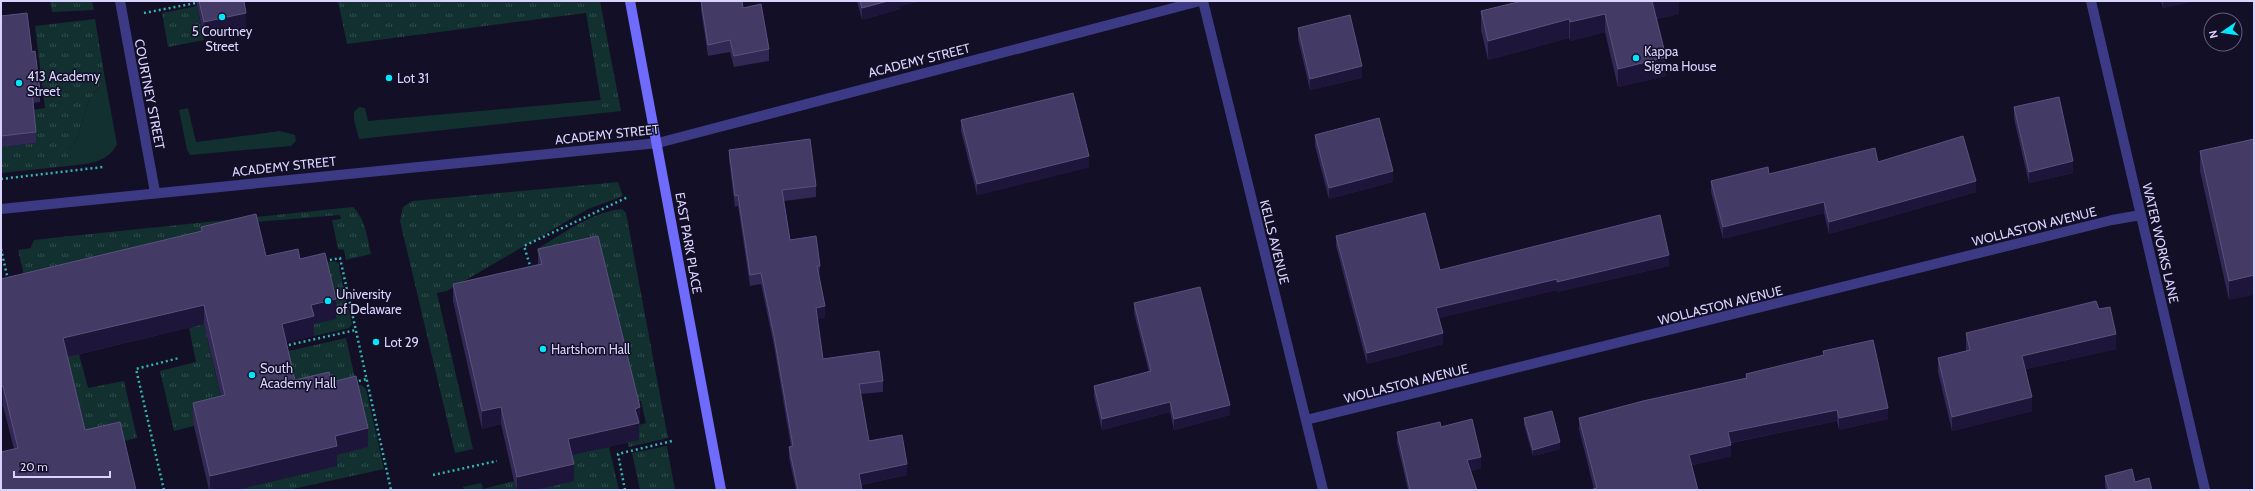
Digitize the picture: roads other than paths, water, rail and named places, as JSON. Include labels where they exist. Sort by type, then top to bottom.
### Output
[{"type":"street","name":"COURTNEY STREET","points":[[120,1],[155,192]]},
{"type":"street","name":"EAST PARK PLACE","points":[[630,1],[658,143],[721,490]]},
{"type":"street","name":"ACADEMY STREET","points":[[1,209],[155,192],[658,143],[800,104],[1200,1]]},
{"type":"street","name":"KELLS AVENUE","points":[[1203,1],[1323,490]]},
{"type":"street","name":"WATER WORKS LANE","points":[[2091,1],[2205,490]]},
{"type":"street","name":"WOLLASTON AVENUE","points":[[1306,420],[2112,220],[2141,215]]},
{"type":"place","name":"5 Courtney Street","points":[[222,17]]},
{"type":"place","name":"Kappa Sigma House","points":[[1636,58]]},
{"type":"place","name":"Lot 31","points":[[389,78]]},
{"type":"place","name":"413 Academy Street","points":[[19,83]]},
{"type":"place","name":"University of Delaware","points":[[328,301]]},
{"type":"place","name":"Lot 29","points":[[376,342]]},
{"type":"place","name":"Hartshorn Hall","points":[[543,349]]},
{"type":"place","name":"South Academy Hall","points":[[252,375]]}]
